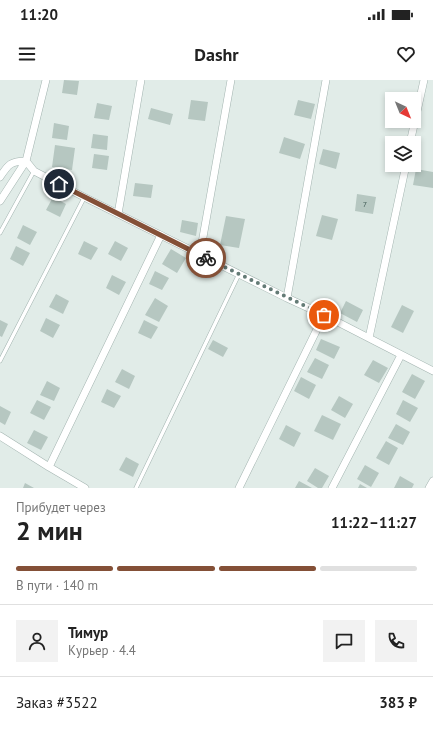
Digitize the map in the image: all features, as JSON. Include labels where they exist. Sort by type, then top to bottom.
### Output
[{"type":"street","points":[[0,201],[26,161],[46,80]]},
{"type":"street","points":[[118,214],[141,80]]},
{"type":"street","points":[[200,254],[231,80]]},
{"type":"street","points":[[287,298],[326,80]]},
{"type":"street","points":[[412,136],[424,80]]},
{"type":"street","points":[[0,177],[8,165],[16,161],[26,161]]},
{"type":"street","points":[[26,161],[34,171],[287,298],[324,315],[433,371]]},
{"type":"street","points":[[369,338],[405,172]]},
{"type":"street","points":[[49,467],[161,235]]},
{"type":"street","points":[[239,488],[324,315]]},
{"type":"street","points":[[332,488],[400,355]]},
{"type":"street","points":[[0,436],[85,488]]},
{"type":"street","points":[[429,488],[433,481]]},
{"type":"lane","points":[[0,233],[34,171]]},
{"type":"lane","points":[[0,361],[84,196]]},
{"type":"lane","points":[[136,488],[239,273]]},
{"type":"building","points":[[64,80],[79,81],[77,95],[62,93]]},
{"type":"building","points":[[191,100],[208,102],[205,121],[188,119]]},
{"type":"building","points":[[298,100],[315,104],[311,119],[294,115]]},
{"type":"building","points":[[97,103],[112,106],[109,120],[94,118]]},
{"type":"building","points":[[151,108],[173,114],[170,125],[148,119]]},
{"type":"building","points":[[54,123],[69,126],[67,140],[52,138]]},
{"type":"building","points":[[93,134],[108,136],[107,150],[91,148]]},
{"type":"building","points":[[284,137],[305,144],[300,159],[279,153]]},
{"type":"building","points":[[55,145],[75,148],[72,170],[52,167]]},
{"type":"building","points":[[323,149],[340,153],[336,169],[319,164]]},
{"type":"building","points":[[94,154],[109,156],[107,170],[92,168]]},
{"type":"building","points":[[421,170],[433,172],[433,188],[413,185],[415,172],[421,172]]},
{"type":"building","points":[[135,183],[153,185],[151,198],[133,196]]},
{"type":"building","points":[[357,194],[376,197],[373,214],[355,211]]},
{"type":"building","points":[[53,197],[66,204],[60,217],[46,210]]},
{"type":"building","points":[[322,215],[338,219],[332,240],[316,236]]},
{"type":"building","points":[[226,216],[245,219],[239,248],[220,245]]},
{"type":"building","points":[[182,220],[198,223],[196,236],[180,232]]},
{"type":"building","points":[[23,225],[37,232],[30,245],[17,238]]},
{"type":"building","points":[[84,241],[98,248],[91,260],[78,254]]},
{"type":"building","points":[[115,241],[128,248],[121,261],[108,254]]},
{"type":"building","points":[[16,246],[30,253],[23,266],[10,259]]},
{"type":"building","points":[[171,249],[186,258],[177,273],[162,264]]},
{"type":"building","points":[[155,271],[169,278],[162,290],[149,284]]},
{"type":"building","points":[[112,275],[126,282],[119,295],[106,288]]},
{"type":"building","points":[[56,294],[69,301],[63,314],[49,307]]},
{"type":"building","points":[[155,298],[168,306],[159,322],[145,315]]},
{"type":"building","points":[[346,301],[363,310],[357,322],[340,313]]},
{"type":"building","points":[[402,305],[414,311],[403,333],[391,327]]},
{"type":"building","points":[[46,318],[60,325],[53,338],[40,331]]},
{"type":"building","points":[[0,320],[8,324],[2,337],[0,336]]},
{"type":"building","points":[[144,320],[158,327],[151,339],[138,333]]},
{"type":"building","points":[[321,339],[340,347],[334,359],[316,350]]},
{"type":"building","points":[[213,340],[228,348],[223,357],[208,349]]},
{"type":"building","points":[[315,358],[329,365],[322,379],[307,372]]},
{"type":"building","points":[[373,360],[388,368],[379,383],[364,375]]},
{"type":"building","points":[[122,369],[135,376],[129,389],[115,382]]},
{"type":"building","points":[[412,374],[425,381],[415,399],[402,392]]},
{"type":"building","points":[[301,377],[316,385],[309,399],[294,391]]},
{"type":"building","points":[[47,381],[60,388],[54,401],[40,395]]},
{"type":"building","points":[[107,389],[121,396],[114,408],[101,402]]},
{"type":"building","points":[[339,396],[353,404],[345,418],[331,410]]},
{"type":"building","points":[[37,400],[51,407],[44,420],[30,413]]},
{"type":"building","points":[[403,400],[418,408],[410,422],[396,414]]},
{"type":"building","points":[[0,406],[11,412],[5,425],[0,422]]},
{"type":"building","points":[[322,415],[341,424],[333,440],[314,431]]},
{"type":"building","points":[[396,424],[410,432],[403,445],[388,438]]},
{"type":"building","points":[[286,425],[301,433],[294,447],[279,439]]},
{"type":"building","points":[[34,430],[48,437],[41,450],[27,443]]},
{"type":"building","points":[[386,441],[398,448],[389,465],[376,458]]},
{"type":"building","points":[[126,457],[139,464],[133,477],[119,470]]},
{"type":"building","points":[[365,465],[379,473],[371,487],[357,479]]},
{"type":"building","points":[[315,468],[329,476],[322,488],[318,488],[307,481]]},
{"type":"building","points":[[400,476],[414,484],[412,488],[394,488]]},
{"type":"building","points":[[299,481],[312,488],[295,488]]},
{"type":"building","points":[[25,483],[34,488],[23,488]]},
{"type":"building","points":[[360,484],[367,488],[358,488]]},
{"type":"way so far","points":[[206,258],[324,315]]},
{"type":"route","points":[[59,184],[206,258]]}]
